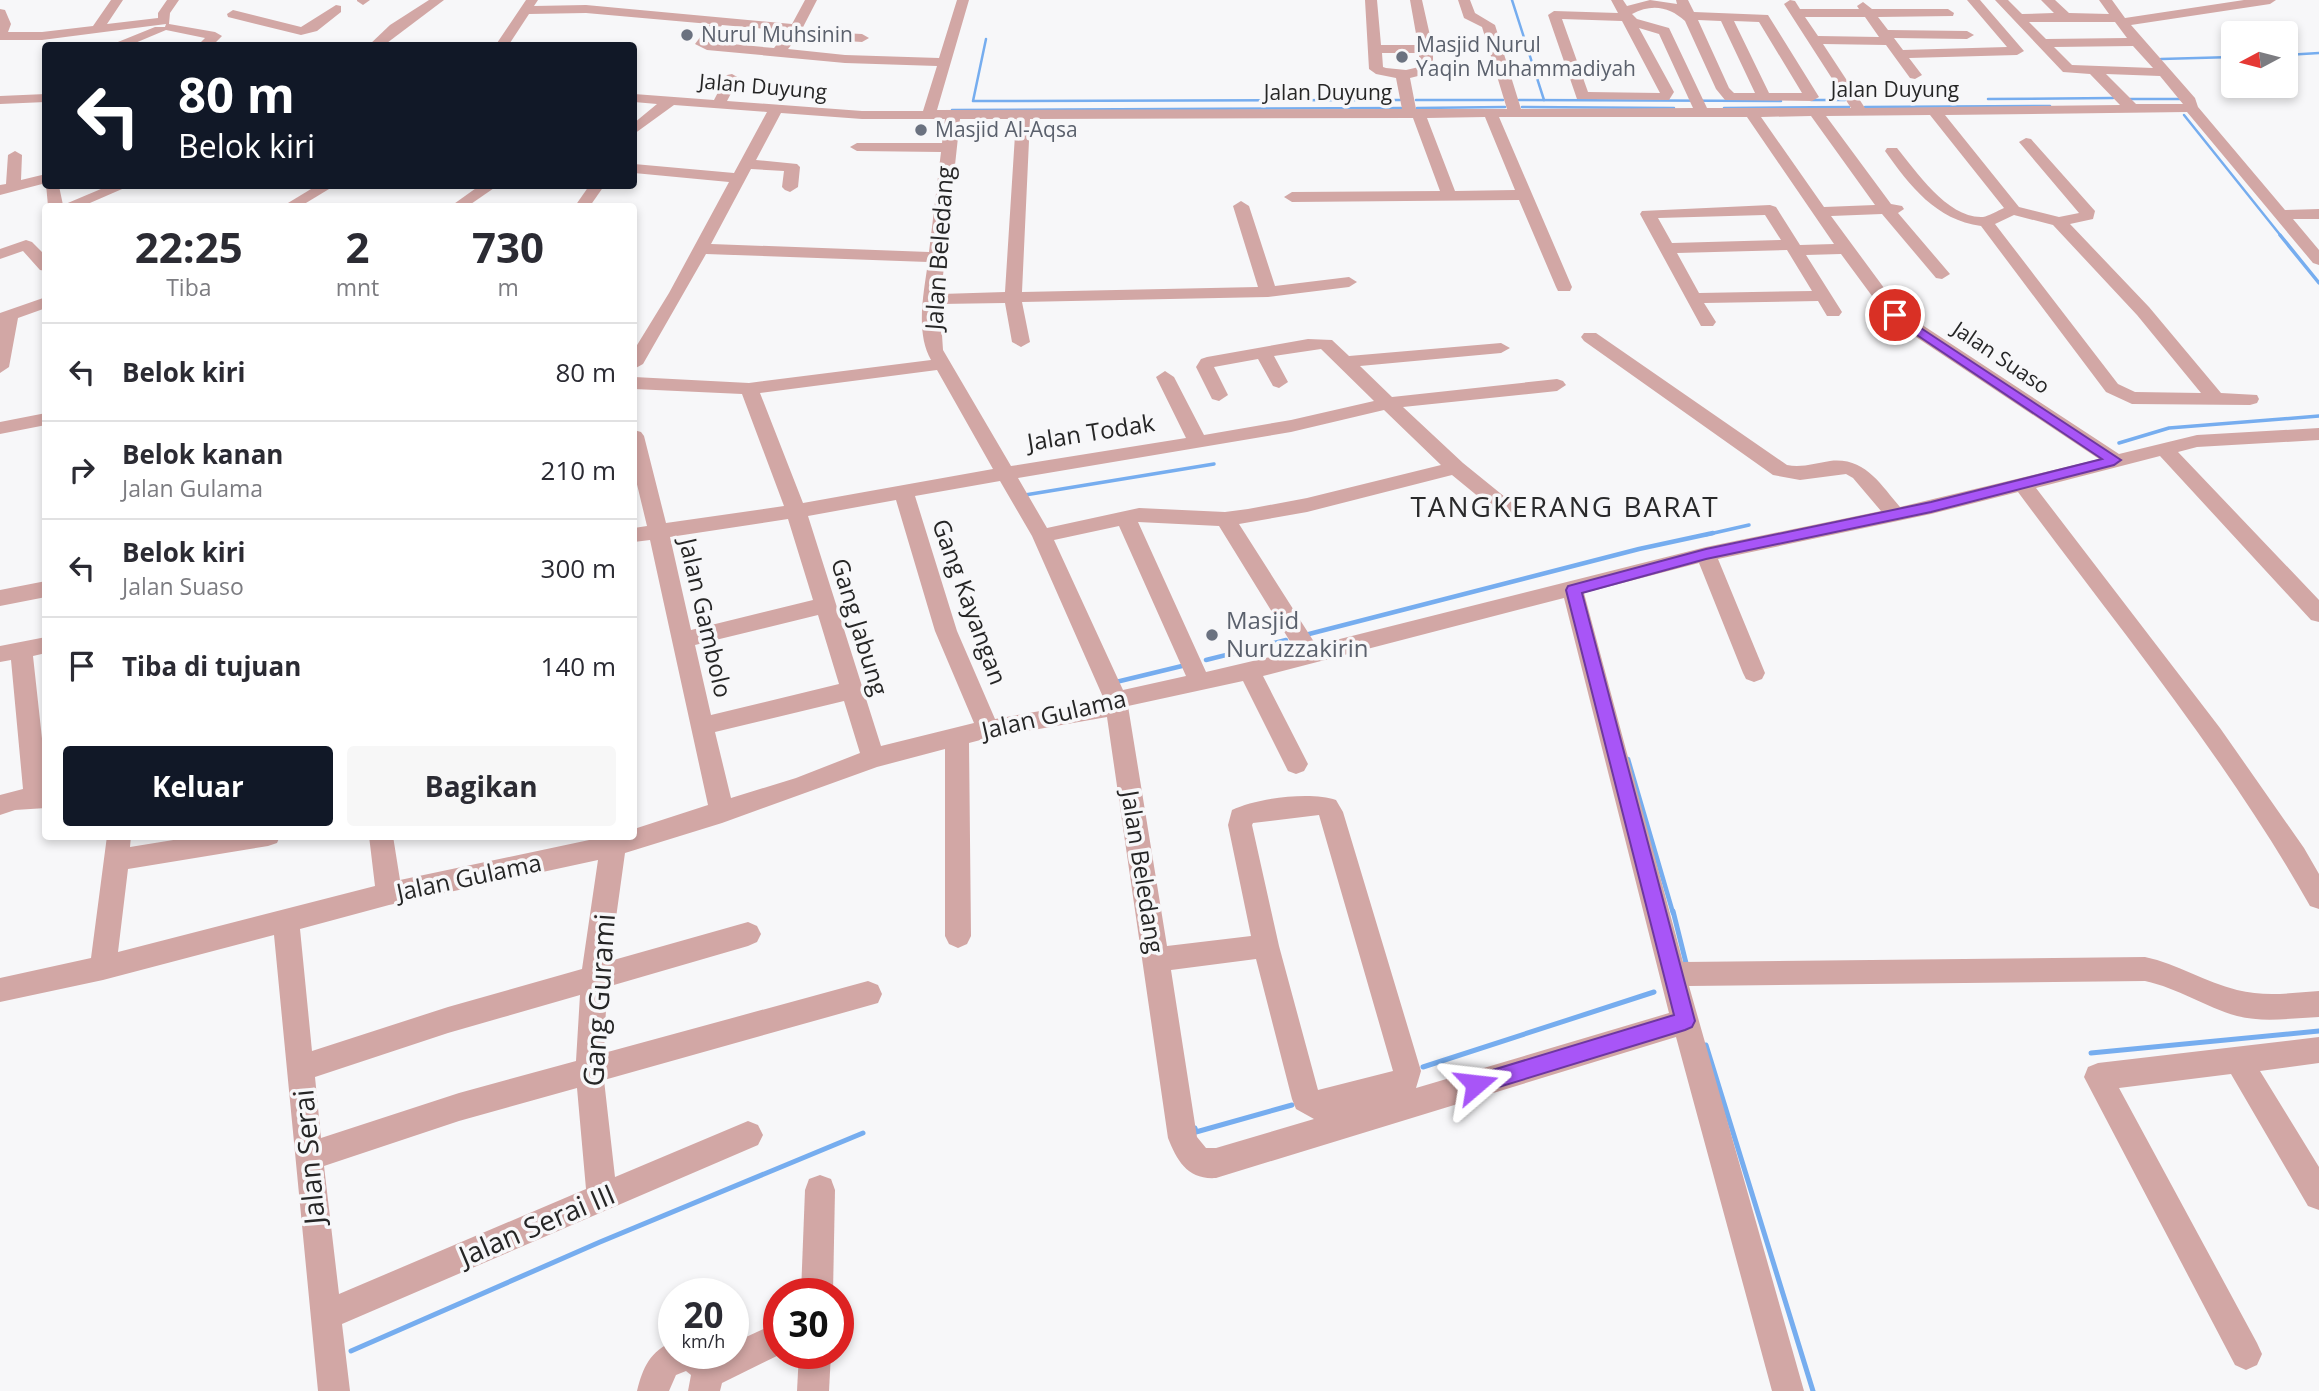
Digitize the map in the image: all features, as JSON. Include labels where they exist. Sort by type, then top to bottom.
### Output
[{"type":"street","points":[[0,2],[6,0]]},
{"type":"street","points":[[98,27],[117,0]]},
{"type":"street","points":[[167,24],[164,13],[173,0]]},
{"type":"street","points":[[0,13],[4,24],[0,36],[42,36],[98,27],[167,24],[205,40],[250,0]]},
{"type":"street","points":[[379,42],[438,0]]},
{"type":"street","points":[[778,52],[794,31],[811,0]]},
{"type":"street","points":[[929,115],[963,0]]},
{"type":"street","points":[[1371,0],[1377,70],[1402,73],[1424,71],[1426,50],[1416,0]]},
{"type":"street","points":[[1464,0],[1466,13],[1488,25],[1515,112]]},
{"type":"street","points":[[1549,0],[1582,96],[1664,97],[1667,92],[1617,0]]},
{"type":"street","points":[[1682,0],[1723,89],[1730,97],[1812,97],[1753,0]]},
{"type":"street","points":[[1788,0],[1861,112]]},
{"type":"street","points":[[1859,0],[1915,75]]},
{"type":"street","points":[[1937,0],[1983,52]]},
{"type":"street","points":[[1899,54],[2017,51],[1973,0]]},
{"type":"street","points":[[2001,0],[2068,69],[2096,72],[2163,72]]},
{"type":"street","points":[[2048,0],[2066,17]]},
{"type":"street","points":[[2105,0],[2137,42],[2190,101],[2191,108],[2319,260]]},
{"type":"street","points":[[2193,0],[2212,10]]},
{"type":"street","points":[[2019,18],[2120,20],[2212,10],[2248,1],[2270,0]]},
{"type":"street","points":[[1626,17],[1626,12],[1635,4],[1652,1],[1676,7],[1689,16],[1763,18]]},
{"type":"street","points":[[504,42],[529,5],[719,20],[862,38]]},
{"type":"street","points":[[233,14],[301,31],[312,28],[336,9]]},
{"type":"street","points":[[1796,13],[1948,13]]},
{"type":"street","points":[[1555,15],[1626,17],[1632,22],[1664,31],[1686,28],[1690,24],[1689,16]]},
{"type":"street","points":[[1726,17],[1764,97]]},
{"type":"street","points":[[719,20],[702,44],[845,59],[944,62]]},
{"type":"street","points":[[124,42],[167,24]]},
{"type":"street","points":[[1664,31],[1699,106]]},
{"type":"street","points":[[1813,40],[1967,35]]},
{"type":"street","points":[[2042,43],[2137,42]]},
{"type":"street","points":[[1375,49],[1426,50]]},
{"type":"street","points":[[2096,72],[2133,110]]},
{"type":"street","points":[[1402,73],[1414,113],[1449,196]]},
{"type":"street","points":[[718,105],[732,78]]},
{"type":"street","points":[[18,99],[42,84]]},
{"type":"street","points":[[0,100],[42,97]]},
{"type":"street","name":"Jalan Duyung","points":[[637,98],[825,114],[929,115],[1515,112],[1699,106],[1751,112],[2191,108]]},
{"type":"street","points":[[637,128],[670,101]]},
{"type":"street","points":[[637,354],[642,336],[702,248],[776,109]]},
{"type":"street","points":[[1934,111],[2013,210],[2059,222],[2088,214],[2026,142]]},
{"type":"street","points":[[1490,112],[1523,195],[1564,286]]},
{"type":"street","name":"Jalan Suaso","points":[[1751,112],[1842,245],[1895,315],[2114,460]]},
{"type":"street","points":[[1815,112],[1886,209],[1942,274]]},
{"type":"street","name":"Jalan Beledang","points":[[953,114],[947,148],[932,299],[932,339],[941,364],[1042,536],[1116,700],[1183,1138],[1193,1158],[1208,1164],[1685,1021]]},
{"type":"street","points":[[1021,342],[1013,298],[1023,115]]},
{"type":"street","points":[[858,147],[947,148]]},
{"type":"street","points":[[1892,151],[1936,205],[1958,218],[1986,222],[2013,210]]},
{"type":"street","points":[[15,155],[6,188],[42,185]]},
{"type":"street","points":[[637,168],[742,171],[792,167],[790,187]]},
{"type":"street","points":[[78,203],[113,189]]},
{"type":"street","points":[[296,203],[321,189]]},
{"type":"street","points":[[463,203],[484,189]]},
{"type":"street","points":[[1292,197],[1523,195]]},
{"type":"street","points":[[1241,206],[1268,292]]},
{"type":"street","points":[[1819,212],[1905,209]]},
{"type":"street","points":[[1707,322],[1648,214],[1770,211],[1833,313]]},
{"type":"street","points":[[2281,215],[2319,214]]},
{"type":"street","points":[[1986,222],[2112,388],[2133,398],[2250,398]]},
{"type":"street","points":[[2059,222],[2144,311],[2215,398]]},
{"type":"street","points":[[0,254],[26,245],[42,262]]},
{"type":"street","points":[[1669,253],[1842,245]]},
{"type":"street","points":[[702,248],[937,257]]},
{"type":"street","points":[[932,299],[1268,292],[1349,282]]},
{"type":"street","points":[[1693,298],[1823,296]]},
{"type":"street","points":[[0,367],[5,317],[42,303]]},
{"type":"street","points":[[1590,337],[1780,470],[1791,474],[1838,467],[1853,469],[1860,473],[1895,514]]},
{"type":"street","points":[[1219,395],[1206,364],[1320,343],[1330,346],[1456,468],[1509,511]]},
{"type":"street","points":[[1346,362],[1502,348]]},
{"type":"street","points":[[1263,352],[1279,382]]},
{"type":"street","points":[[637,383],[749,389],[941,364]]},
{"type":"street","points":[[1165,377],[1198,442]]},
{"type":"street","name":"Jalan Todak","points":[[637,534],[796,511],[1290,426],[1389,403],[1557,384]]},
{"type":"street","name":"Gang Jabung","points":[[749,389],[796,511],[873,758]]},
{"type":"street","points":[[0,428],[42,420]]},
{"type":"street","name":"Jalan Gulama","points":[[637,839],[722,813],[873,758],[988,729],[1103,709],[1116,700],[1311,656],[1706,554],[2023,485],[2197,441],[2319,434]]},
{"type":"street","name":"Jalan Gambolo","points":[[637,448],[722,813]]},
{"type":"street","points":[[2165,450],[2319,614]]},
{"type":"street","points":[[1042,536],[1125,517],[1153,514],[1225,519],[1307,505],[1456,468]]},
{"type":"street","points":[[2023,485],[2212,735],[2295,856],[2319,898]]},
{"type":"street","name":"Gang Kayangan","points":[[903,491],[946,631],[988,729]]},
{"type":"street","points":[[1125,517],[1200,682]]},
{"type":"street","points":[[1225,519],[1311,656]]},
{"type":"street","points":[[1706,554],[1754,673]]},
{"type":"street","points":[[0,598],[42,590]]},
{"type":"street","points":[[1573,590],[1685,1021],[1788,1391]]},
{"type":"street","points":[[683,640],[825,605]]},
{"type":"street","points":[[0,805],[15,800],[41,799],[10,652],[42,646]]},
{"type":"street","points":[[1249,671],[1296,764]]},
{"type":"street","points":[[702,726],[850,690]]},
{"type":"street","points":[[957,737],[958,936]]},
{"type":"street","points":[[1319,805],[1326,807],[1331,812],[1406,1066],[1407,1076],[1404,1082],[1319,1105],[1309,1102],[1266,946],[1240,821],[1249,813],[1319,805]]},
{"type":"street","points":[[103,968],[118,848],[218,840]]},
{"type":"street","points":[[381,840],[389,894]]},
{"type":"street","name":"Jalan Gulama","points":[[0,990],[103,968],[286,922],[566,847],[613,846],[633,840]]},
{"type":"street","name":"Gang Gurami","points":[[602,1197],[589,1071],[594,979],[613,846]]},
{"type":"street","name":"Jalan Serai","points":[[286,922],[334,1391]]},
{"type":"street","points":[[301,1068],[449,1020],[748,934]]},
{"type":"street","points":[[1155,960],[1266,946]]},
{"type":"street","points":[[1673,974],[2145,969],[2177,976],[2244,1005],[2319,1004]]},
{"type":"street","points":[[308,1157],[459,1107],[869,993]]},
{"type":"street","points":[[2246,1354],[2098,1077],[2319,1050]]},
{"type":"street","points":[[2238,1060],[2319,1195]]},
{"type":"street","name":"Jalan Serai III","points":[[326,1315],[748,1135]]},
{"type":"street","points":[[817,1278],[820,1190]]},
{"type":"street","points":[[653,1391],[660,1369],[675,1356],[684,1354],[700,1358],[706,1382],[763,1348]]},
{"type":"street","points":[[813,1391],[814,1369]]},
{"type":"waterway","points":[[1512,0],[1544,100]]},
{"type":"waterway","points":[[986,39],[973,101],[1400,100]]},
{"type":"waterway","points":[[2298,54],[2319,53]]},
{"type":"waterway","points":[[2161,59],[2221,57]]},
{"type":"waterway","points":[[1988,99],[2113,98]]},
{"type":"waterway","points":[[2130,99],[2181,99]]},
{"type":"waterway","points":[[1416,100],[1503,100]]},
{"type":"waterway","points":[[1519,100],[1781,101]]},
{"type":"waterway","points":[[1811,100],[1845,100]]},
{"type":"waterway","points":[[1865,107],[2050,106]]},
{"type":"waterway","points":[[1417,108],[1505,107]]},
{"type":"waterway","points":[[1522,107],[1674,108]]},
{"type":"waterway","points":[[1724,108],[1849,107]]},
{"type":"waterway","points":[[952,110],[1401,108]]},
{"type":"waterway","points":[[2184,115],[2281,236]]},
{"type":"waterway","points":[[2280,235],[2319,283]]},
{"type":"waterway","points":[[2119,443],[2169,428],[2319,416]]},
{"type":"waterway","points":[[1025,495],[1214,464]]},
{"type":"waterway","points":[[1705,535],[1749,525]]},
{"type":"waterway","points":[[1309,634],[1639,549],[1713,533]]},
{"type":"waterway","points":[[1206,660],[1286,640]]},
{"type":"waterway","points":[[1116,682],[1182,666]]},
{"type":"waterway","points":[[1628,759],[1673,913]]},
{"type":"waterway","points":[[1673,911],[1686,963]]},
{"type":"waterway","points":[[1423,1067],[1654,992]]},
{"type":"waterway","points":[[2091,1053],[2319,1031]]},
{"type":"waterway","points":[[1706,1045],[1813,1391]]},
{"type":"waterway","points":[[1195,1128],[1196,1132],[1292,1105]]},
{"type":"waterway","points":[[351,1351],[600,1242],[863,1133]]},
{"type":"place","name":"Nurul Muhsinin","points":[[687,35]]},
{"type":"place","name":"Masjid Nurul Yaqin Muhammadiyah","points":[[1402,57]]},
{"type":"place","name":"Masjid Al-Aqsa","points":[[921,130]]},
{"type":"place","name":"Masjid Nuruzzakirin","points":[[1212,635]]},
{"type":"district","name":"TANGKERANG BARAT","points":[[1565,507]]},
{"type":"route","points":[[1476,1084],[1685,1021],[1573,590],[1706,554],[1931,507],[2114,460],[1895,315]]}]
